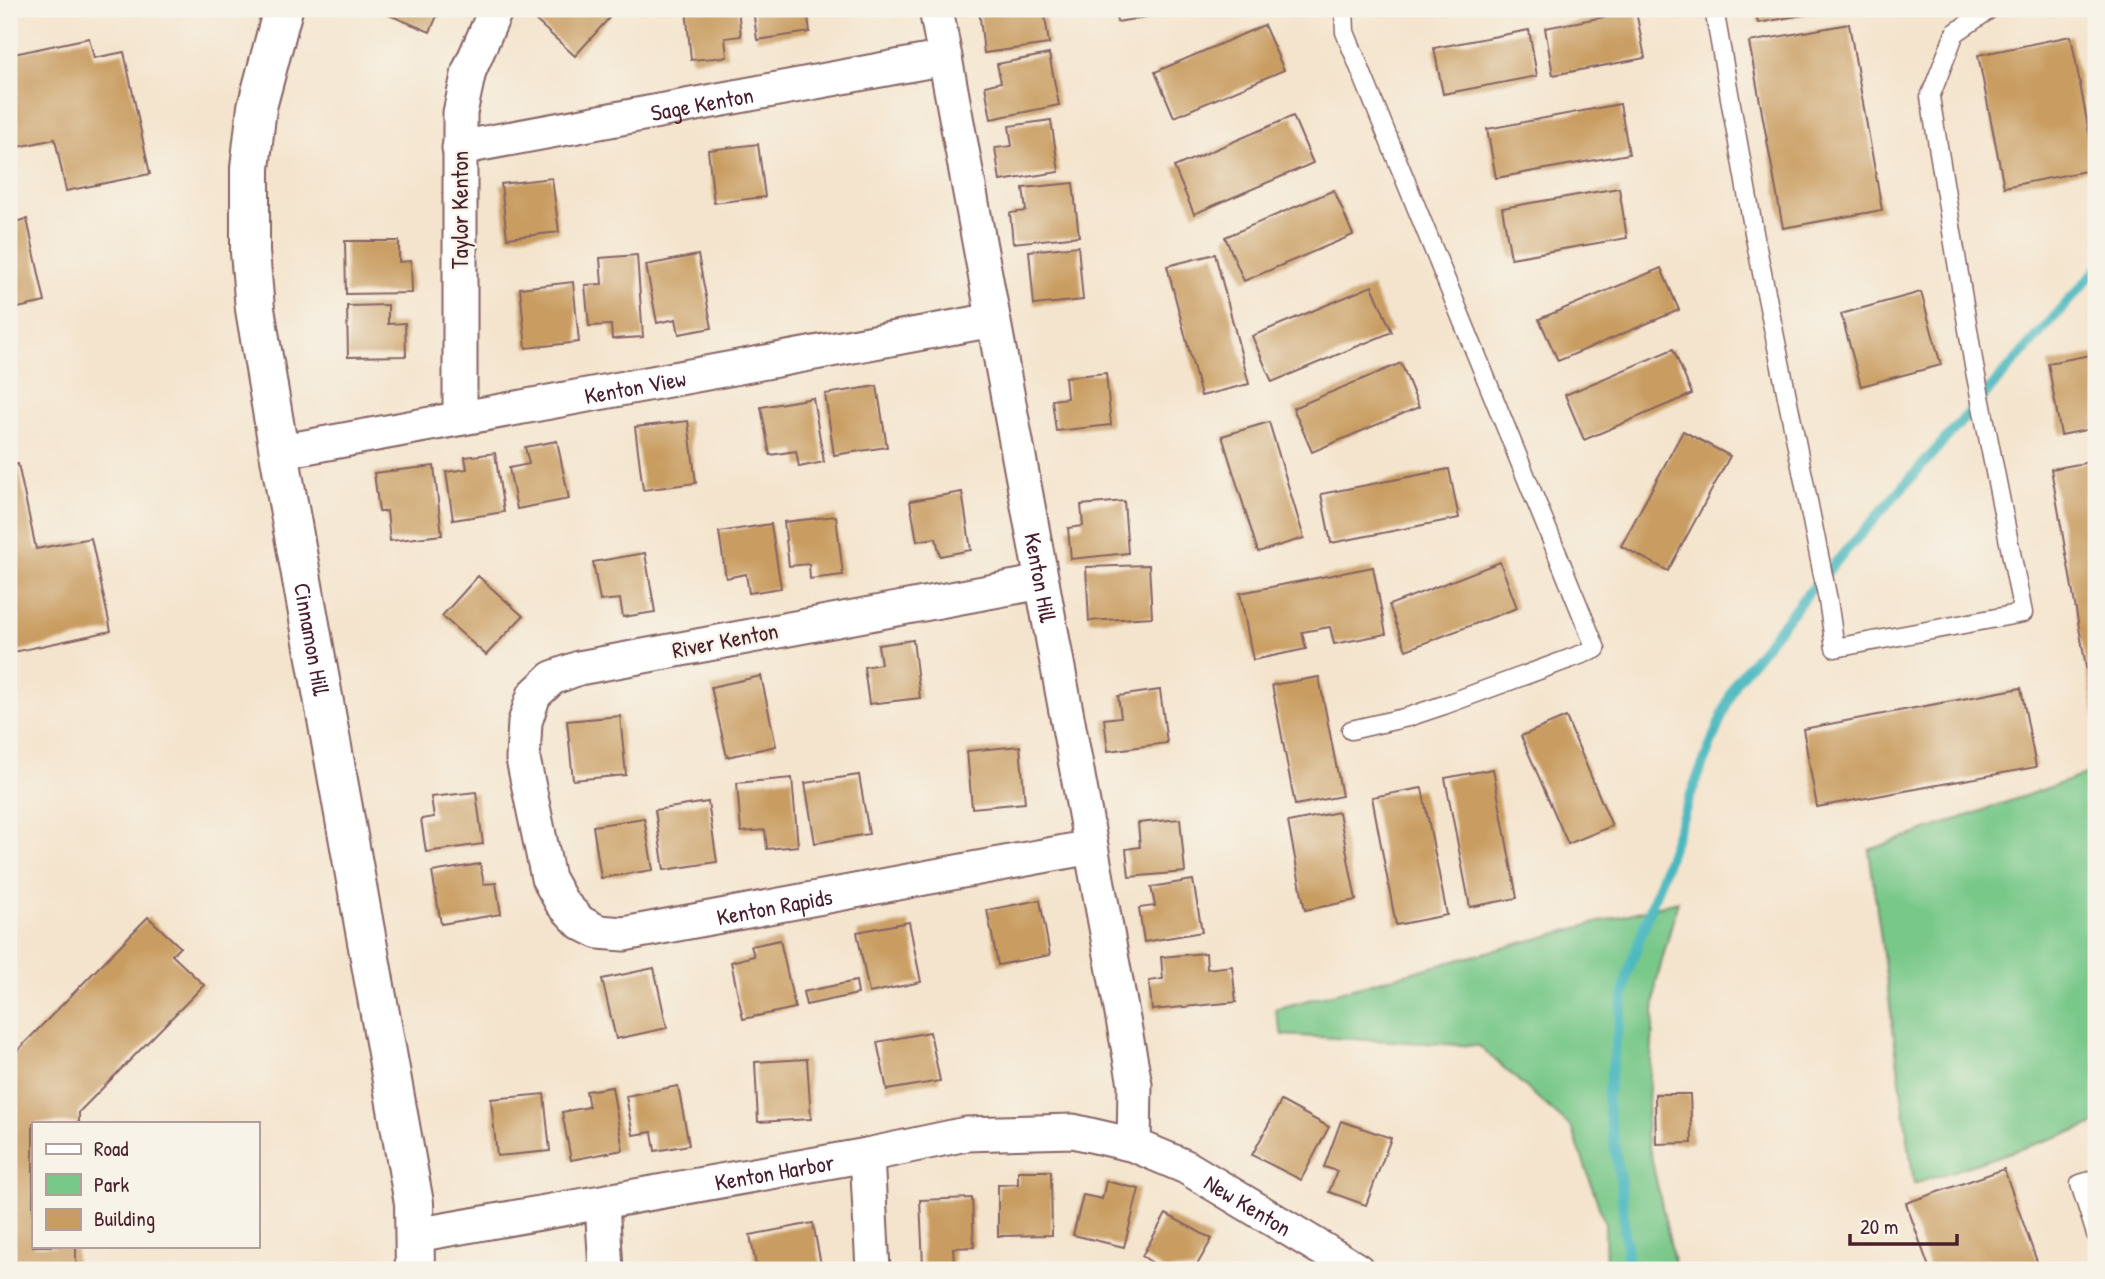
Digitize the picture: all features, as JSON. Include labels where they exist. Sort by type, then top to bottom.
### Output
[{"type":"street","name":"Cinnamon Hill","points":[[282,9],[257,107],[250,168],[250,252],[255,309],[414,1203],[416,1253]]},
{"type":"street","name":"Taylor Kenton","points":[[460,418],[460,113],[470,71],[496,9]]},
{"type":"street","name":"Kenton Hill","points":[[936,9],[1135,1084],[1134,1145]]},
{"type":"street","name":"Sage Kenton","points":[[459,148],[945,58]]},
{"type":"street","name":"Kenton View","points":[[279,452],[993,320]]},
{"type":"street","name":"River Kenton","points":[[534,812],[523,759],[525,722],[534,695],[552,678],[579,668],[1042,582]]},
{"type":"street","name":"Kenton Rapids","points":[[534,812],[548,878],[562,903],[581,923],[599,932],[624,934],[1091,847]]},
{"type":"street","name":"Kenton Harbor","points":[[416,1253],[602,1203],[867,1155],[966,1134],[1073,1131],[1134,1145]]},
{"type":"street","name":"New Kenton","points":[[1134,1145],[1186,1167],[1357,1270]]},
{"type":"street","points":[[867,1155],[873,1270]]},
{"type":"street","points":[[602,1203],[606,1270]]},
{"type":"lane","points":[[1343,9],[1345,32],[1596,649],[1408,717],[1351,730]]},
{"type":"lane","points":[[1714,9],[1755,238],[1828,600],[1835,648],[2023,613],[1974,366],[1930,97],[1955,33],[1990,9]]},
{"type":"lane","points":[[2096,1179],[2080,1184],[2096,1234]]},
{"type":"green space","points":[[2096,771],[2096,1124],[1914,1184],[1869,850]]},
{"type":"green space","points":[[1678,901],[1656,983],[1646,1134],[1676,1270],[1606,1270],[1605,1224],[1572,1128],[1479,1046],[1282,1035],[1275,1009]]},
{"type":"building","points":[[375,9],[440,9],[430,32]]},
{"type":"building","points":[[541,9],[602,9],[611,16],[575,56],[533,18]]},
{"type":"building","points":[[686,9],[738,9],[741,36],[725,38],[727,57],[691,60]]},
{"type":"building","points":[[753,9],[807,9],[810,32],[757,40]]},
{"type":"building","points":[[979,9],[1044,9],[1049,44],[984,53]]},
{"type":"building","points":[[1115,9],[1186,9],[1186,10],[1117,22]]},
{"type":"building","points":[[1755,9],[1831,9],[1831,10],[1758,23]]},
{"type":"building","points":[[1636,11],[1645,58],[1553,75],[1545,28]]},
{"type":"building","points":[[1849,24],[1882,210],[1783,228],[1749,42]]},
{"type":"building","points":[[1264,25],[1284,70],[1174,117],[1155,72]]},
{"type":"building","points":[[1529,30],[1537,76],[1443,94],[1434,48]]},
{"type":"building","points":[[2071,36],[2096,169],[2004,187],[1978,55]]},
{"type":"building","points":[[89,38],[94,58],[124,52],[150,174],[66,191],[55,139],[9,149],[9,55]]},
{"type":"building","points":[[1049,54],[1059,105],[991,119],[985,86],[1001,82],[997,64]]},
{"type":"building","points":[[1620,104],[1629,154],[1496,178],[1487,129]]},
{"type":"building","points":[[1293,116],[1313,163],[1194,214],[1174,167]]},
{"type":"building","points":[[1051,120],[1059,172],[1000,181],[995,148],[1012,146],[1009,126]]},
{"type":"building","points":[[758,144],[765,197],[714,203],[708,150]]},
{"type":"building","points":[[552,178],[559,232],[507,238],[501,184]]},
{"type":"building","points":[[1073,183],[1079,236],[1013,243],[1010,213],[1026,211],[1023,188]]},
{"type":"building","points":[[1619,188],[1627,238],[1511,258],[1502,208]]},
{"type":"building","points":[[1334,190],[1353,235],[1244,281],[1225,237]]},
{"type":"building","points":[[27,219],[45,302],[9,310],[9,223]]},
{"type":"building","points":[[345,241],[399,241],[399,262],[411,261],[412,293],[346,294]]},
{"type":"building","points":[[1078,246],[1083,300],[1034,305],[1029,251]]},
{"type":"building","points":[[1215,254],[1249,384],[1201,396],[1167,266]]},
{"type":"building","points":[[637,255],[643,337],[612,339],[611,325],[589,326],[585,285],[602,284],[600,258]]},
{"type":"building","points":[[698,255],[712,328],[679,334],[676,319],[657,323],[646,265]]},
{"type":"building","points":[[1661,268],[1679,310],[1558,361],[1539,319]]},
{"type":"building","points":[[573,282],[579,342],[526,348],[520,288]]},
{"type":"building","points":[[1372,286],[1392,332],[1272,382],[1252,336]]},
{"type":"building","points":[[1921,292],[1941,365],[1861,386],[1841,314]]},
{"type":"building","points":[[388,305],[388,324],[405,323],[406,356],[348,357],[347,306]]},
{"type":"building","points":[[1673,349],[1692,394],[1584,440],[1565,395]]},
{"type":"building","points":[[2096,354],[2096,428],[2061,435],[2048,363]]},
{"type":"building","points":[[1401,363],[1419,407],[1312,452],[1293,408]]},
{"type":"building","points":[[1106,373],[1111,425],[1056,431],[1052,400],[1067,398],[1065,377]]},
{"type":"building","points":[[877,386],[887,447],[834,455],[825,394]]},
{"type":"building","points":[[813,398],[824,462],[799,467],[796,451],[770,455],[761,407]]},
{"type":"building","points":[[688,421],[696,483],[643,490],[635,427]]},
{"type":"building","points":[[1269,422],[1304,538],[1258,552],[1222,436]]},
{"type":"building","points":[[1683,431],[1730,456],[1668,571],[1621,546]]},
{"type":"building","points":[[557,441],[569,499],[517,509],[509,468],[529,464],[525,447]]},
{"type":"building","points":[[495,453],[504,512],[453,520],[446,472],[467,469],[465,457]]},
{"type":"building","points":[[2096,461],[2096,717],[2095,718],[2051,469]]},
{"type":"building","points":[[18,464],[36,549],[91,538],[111,631],[9,653],[9,466]]},
{"type":"building","points":[[434,466],[442,535],[390,541],[387,511],[379,512],[374,473]]},
{"type":"building","points":[[1449,469],[1459,518],[1331,543],[1321,494]]},
{"type":"building","points":[[962,492],[971,550],[940,556],[936,538],[917,541],[910,501]]},
{"type":"building","points":[[1124,501],[1128,553],[1071,559],[1068,528],[1083,526],[1081,505]]},
{"type":"building","points":[[836,516],[843,575],[810,579],[809,564],[789,566],[784,522]]},
{"type":"building","points":[[771,524],[781,588],[749,593],[746,574],[726,578],[719,532]]},
{"type":"building","points":[[645,553],[655,612],[623,617],[620,599],[600,601],[593,562]]},
{"type":"building","points":[[1500,562],[1517,608],[1406,650],[1389,605]]},
{"type":"building","points":[[1149,565],[1152,617],[1089,621],[1086,567]]},
{"type":"building","points":[[1373,567],[1386,634],[1334,644],[1330,627],[1302,632],[1306,649],[1253,660],[1240,593]]},
{"type":"building","points":[[478,576],[523,616],[486,655],[442,616]]},
{"type":"building","points":[[913,640],[920,698],[869,704],[864,667],[881,664],[878,645]]},
{"type":"building","points":[[761,676],[776,746],[727,757],[711,687]]},
{"type":"building","points":[[1319,677],[1342,796],[1295,805],[1272,685]]},
{"type":"building","points":[[2021,688],[2036,767],[1817,807],[1803,729]]},
{"type":"building","points":[[1160,690],[1167,743],[1108,751],[1104,719],[1121,717],[1118,696]]},
{"type":"building","points":[[620,716],[626,775],[573,780],[567,721]]},
{"type":"building","points":[[1566,717],[1612,826],[1568,844],[1521,736]]},
{"type":"building","points":[[1020,746],[1025,803],[972,808],[967,751]]},
{"type":"building","points":[[1493,769],[1517,898],[1470,907],[1445,778]]},
{"type":"building","points":[[859,775],[869,834],[815,843],[805,783]]},
{"type":"building","points":[[792,778],[798,846],[767,849],[765,830],[741,832],[737,783]]},
{"type":"building","points":[[1422,788],[1447,915],[1396,925],[1372,797]]},
{"type":"building","points":[[476,792],[483,844],[426,852],[421,819],[434,817],[431,797]]},
{"type":"building","points":[[708,802],[717,862],[664,870],[655,810]]},
{"type":"building","points":[[1339,812],[1356,900],[1305,910],[1288,822]]},
{"type":"building","points":[[644,818],[653,870],[601,878],[593,826]]},
{"type":"building","points":[[1180,819],[1185,872],[1129,877],[1126,849],[1140,847],[1138,823]]},
{"type":"building","points":[[480,864],[484,884],[496,883],[501,914],[441,924],[432,872]]},
{"type":"building","points":[[1193,880],[1202,932],[1144,942],[1139,908],[1155,906],[1151,887]]},
{"type":"building","points":[[1040,900],[1050,955],[998,965],[987,910]]},
{"type":"building","points":[[148,917],[180,947],[172,955],[204,985],[79,1112],[79,1122],[32,1122],[32,1248],[76,1248],[76,1262],[85,1270],[9,1270],[9,1059]]},
{"type":"building","points":[[909,922],[921,982],[869,993],[857,932]]},
{"type":"building","points":[[780,940],[795,1008],[743,1019],[731,962],[754,956],[751,946]]},
{"type":"building","points":[[1206,953],[1207,969],[1232,966],[1236,1002],[1152,1010],[1149,981],[1163,979],[1161,957]]},
{"type":"building","points":[[654,968],[667,1028],[616,1039],[602,979]]},
{"type":"building","points":[[856,981],[858,994],[806,1005],[803,992]]},
{"type":"building","points":[[930,1032],[940,1081],[887,1090],[877,1042]]},
{"type":"building","points":[[807,1059],[811,1119],[758,1122],[755,1062]]},
{"type":"building","points":[[678,1086],[689,1145],[655,1151],[652,1132],[633,1135],[626,1096]]},
{"type":"building","points":[[612,1087],[623,1150],[571,1160],[562,1112],[589,1107],[586,1091]]},
{"type":"building","points":[[544,1094],[550,1151],[497,1156],[491,1099]]},
{"type":"building","points":[[1655,1094],[1690,1094],[1692,1143],[1656,1144]]},
{"type":"building","points":[[1281,1101],[1329,1127],[1301,1180],[1252,1155]]},
{"type":"building","points":[[1341,1121],[1391,1138],[1366,1205],[1329,1192],[1337,1171],[1324,1167]]},
{"type":"building","points":[[2004,1169],[2040,1270],[1930,1270],[1906,1203]]},
{"type":"building","points":[[1018,1171],[1051,1171],[1052,1235],[998,1236],[998,1185],[1018,1184]]},
{"type":"building","points":[[1106,1181],[1139,1189],[1124,1247],[1073,1235],[1083,1195],[1102,1199]]},
{"type":"building","points":[[972,1198],[974,1247],[953,1248],[954,1264],[923,1265],[920,1200]]},
{"type":"building","points":[[1166,1214],[1212,1239],[1194,1270],[1164,1270],[1142,1256]]},
{"type":"building","points":[[813,1223],[822,1270],[757,1270],[750,1235]]},
{"type":"waterway","points":[[1628,1270],[1621,1186],[1607,1098],[1627,975],[1689,799],[1735,683],[1803,599],[2096,270]]}]
